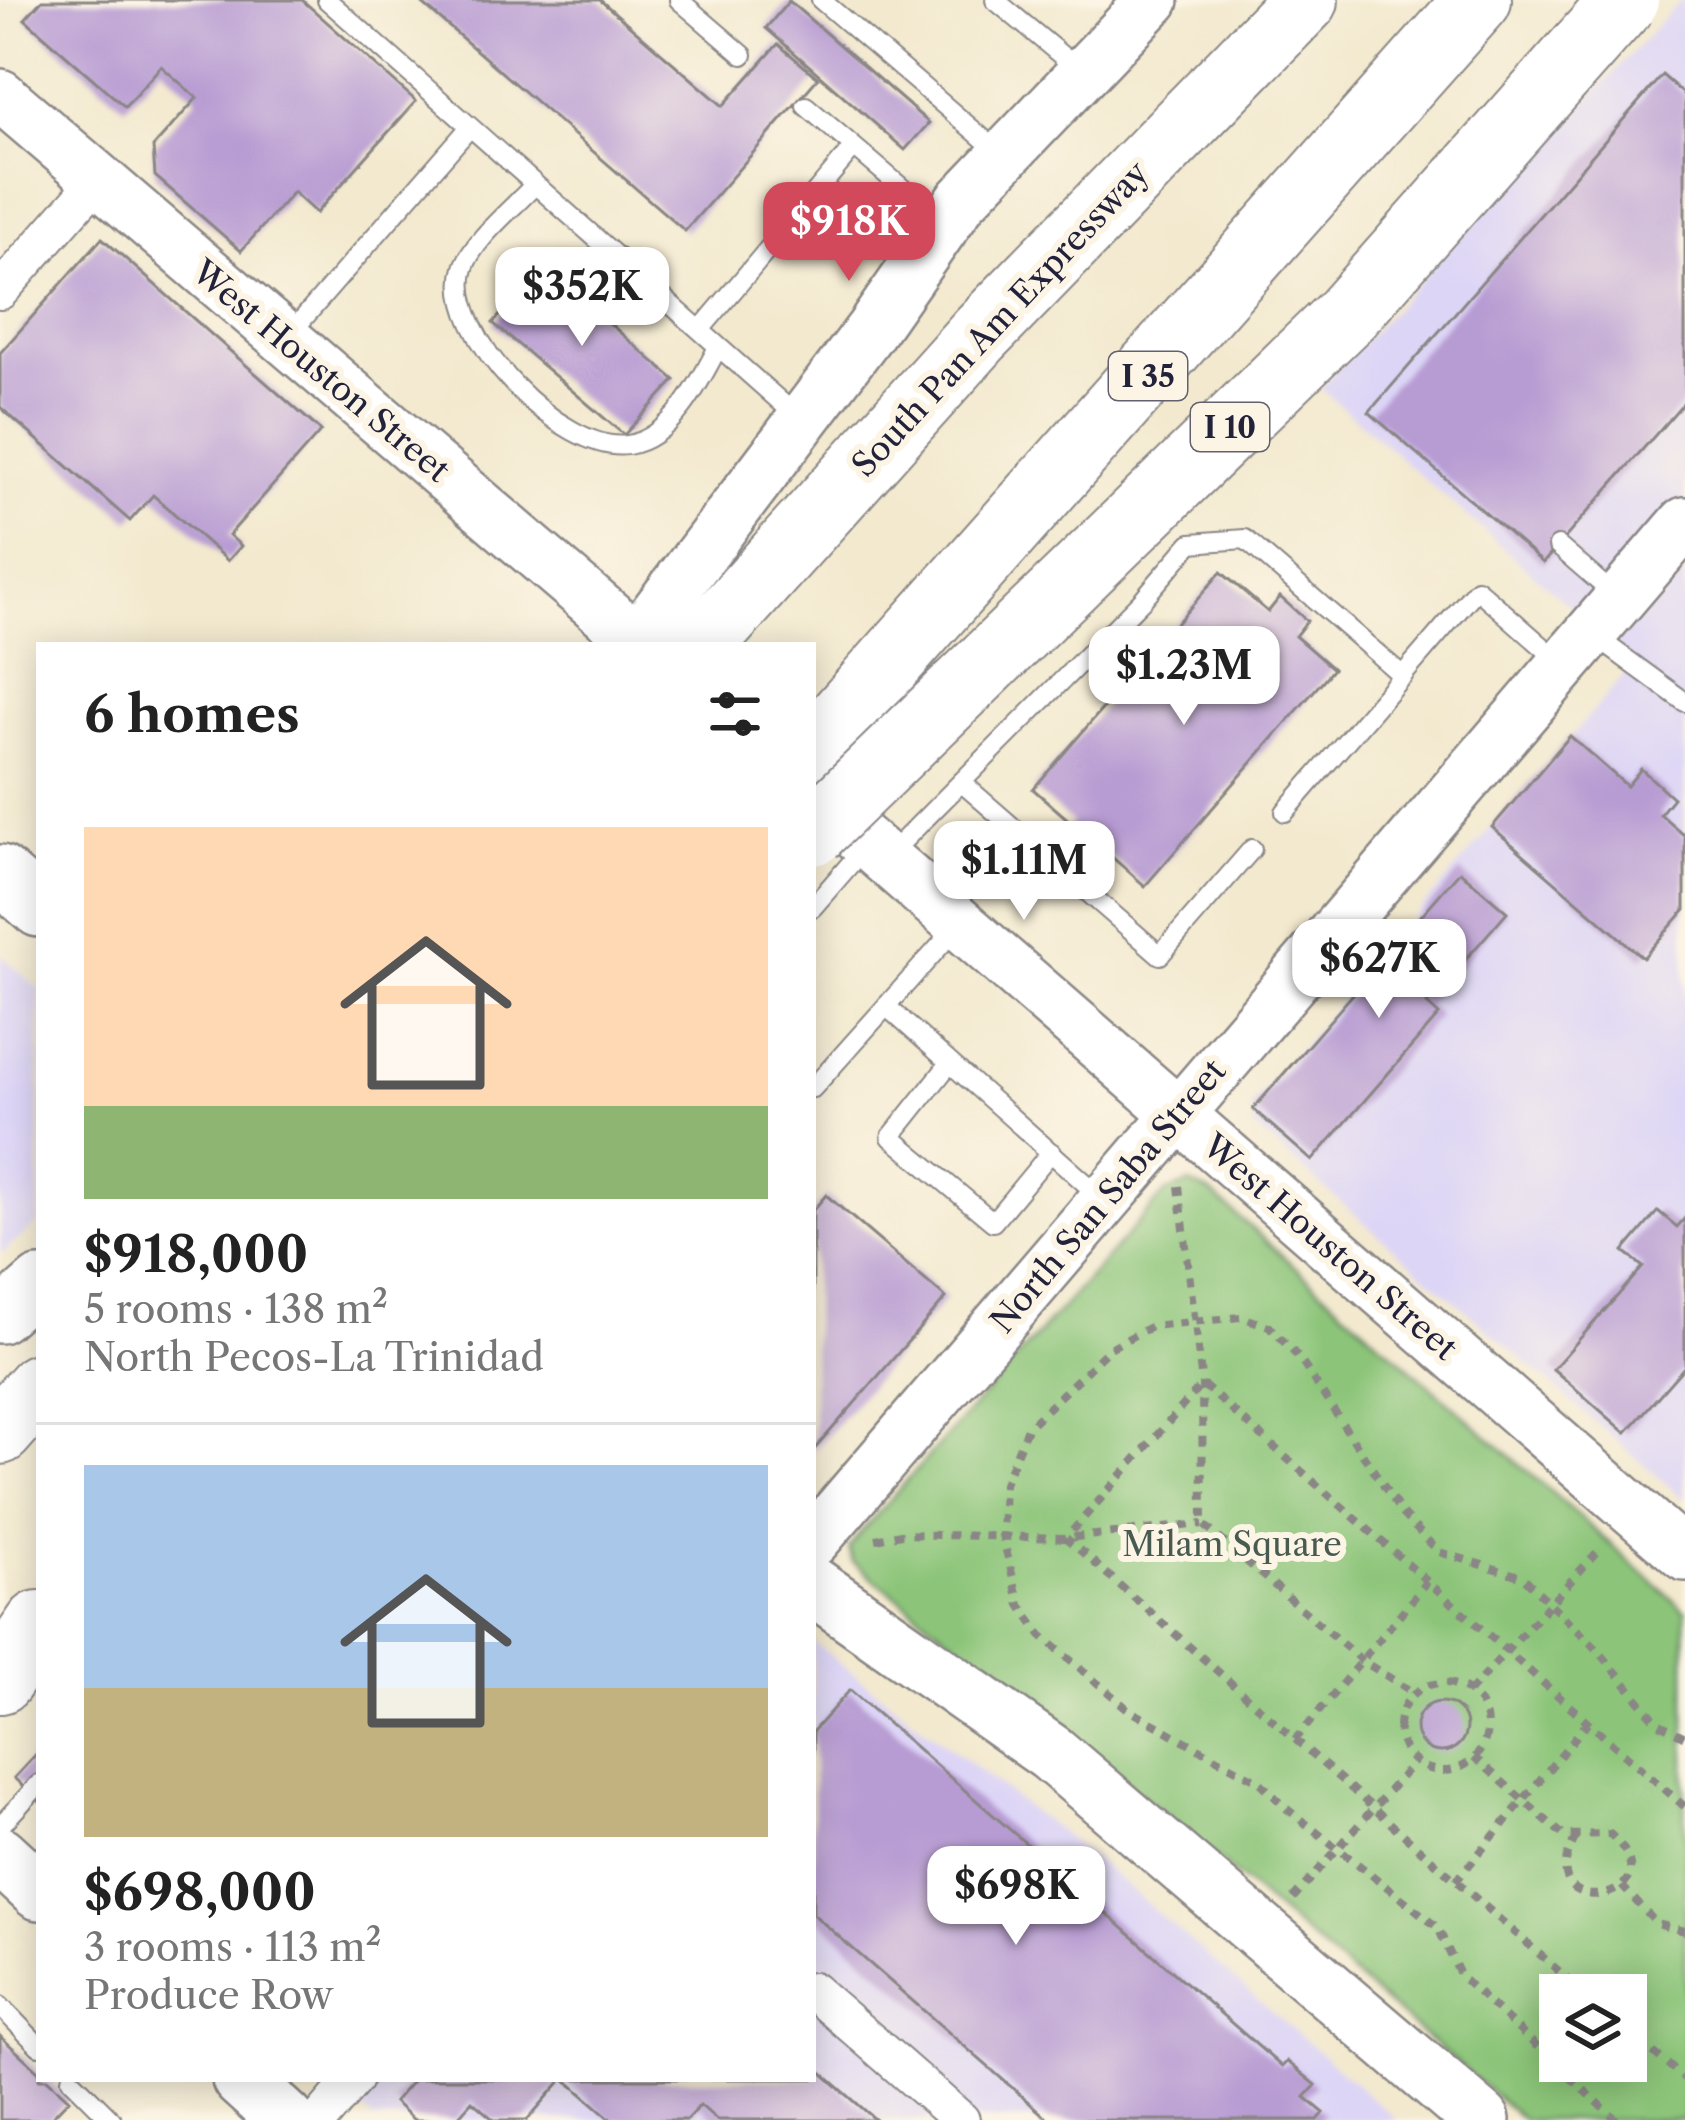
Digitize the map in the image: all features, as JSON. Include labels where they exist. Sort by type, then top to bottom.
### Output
[{"type":"highway","name":"South Pan Am Expressway","points":[[704,642],[979,335],[1305,0]]},
{"type":"highway","name":"I 35","points":[[816,746],[1478,0]]},
{"type":"highway","name":"I 10","points":[[855,845],[1347,314],[1625,0]]},
{"type":"highway","points":[[0,1431],[36,1390]]},
{"type":"highway","points":[[0,1662],[36,1624]]},
{"type":"highway","points":[[0,1680],[36,1626]]},
{"type":"main road","points":[[638,642],[944,224],[1153,0]]},
{"type":"main road","name":"West Houston Street","points":[[0,94],[636,642]]},
{"type":"main road","name":"North San Saba Street","points":[[816,1538],[1685,523]]},
{"type":"main road","name":"West Houston Street","points":[[816,800],[855,845],[959,924],[1685,1555]]},
{"type":"main road","points":[[0,874],[36,905]]},
{"type":"main road","points":[[0,1317],[36,1285]]},
{"type":"main road","points":[[816,1588],[1051,1753],[1481,2120]]},
{"type":"main road","points":[[244,2082],[286,2120]]},
{"type":"street","points":[[0,291],[97,181]]},
{"type":"street","points":[[816,1993],[961,2120]]},
{"type":"street","points":[[319,2120],[351,2082]]},
{"type":"lane","points":[[327,0],[802,421]]},
{"type":"lane","points":[[679,0],[743,55]]},
{"type":"lane","points":[[821,0],[1003,157]]},
{"type":"lane","points":[[995,0],[1083,74]]},
{"type":"lane","points":[[806,106],[944,224]]},
{"type":"lane","points":[[285,340],[470,127]]},
{"type":"lane","points":[[700,330],[854,147]]},
{"type":"lane","points":[[535,184],[465,263],[460,288],[470,329],[495,364],[555,418],[590,441],[628,445],[657,431],[696,390],[718,347]]},
{"type":"lane","points":[[816,903],[855,845],[962,782],[1143,599],[1191,543],[1245,538],[1403,676]]},
{"type":"lane","points":[[1558,546],[1592,634]]},
{"type":"lane","points":[[1285,812],[1477,590],[1592,634],[1685,702]]},
{"type":"lane","points":[[962,782],[1160,955],[1252,849]]},
{"type":"lane","points":[[816,1085],[959,924]]},
{"type":"lane","points":[[886,1006],[1105,1201]]},
{"type":"lane","points":[[950,1063],[891,1137],[993,1222],[1051,1152]]},
{"type":"lane","points":[[14,1866],[36,1794]]},
{"type":"lane","points":[[0,2006],[36,2043]]},
{"type":"lane","points":[[74,2082],[112,2120]]},
{"type":"path","points":[[1179,1186],[1202,1384],[1203,1524]]},
{"type":"path","points":[[1617,2120],[1461,1977],[1438,1928],[1342,1848],[1287,1809],[1261,1781],[1129,1710],[1071,1666],[1020,1605],[1002,1535],[1004,1484],[1027,1429],[1110,1348],[1152,1326],[1195,1318],[1241,1317],[1270,1326],[1299,1358],[1403,1515],[1439,1552],[1523,1577],[1552,1601],[1658,1724],[1685,1737]]},
{"type":"path","points":[[1066,1538],[1202,1384]]},
{"type":"path","points":[[1202,1384],[1685,1807]]},
{"type":"path","points":[[867,1540],[901,1534],[1066,1538],[1203,1524],[1361,1660],[1414,1693]]},
{"type":"path","points":[[1066,1538],[1562,1974]]},
{"type":"path","points":[[1469,1692],[1600,1549]]},
{"type":"path","points":[[1295,1740],[1427,1582]]},
{"type":"path","points":[[1445,1683],[1469,1692],[1486,1720],[1486,1735],[1474,1756],[1450,1770],[1415,1761],[1399,1733],[1404,1705],[1414,1693],[1445,1683]]},
{"type":"path","points":[[1456,1882],[1588,1723]]},
{"type":"path","points":[[1474,1756],[1563,1835],[1610,1834],[1628,1850],[1631,1870],[1622,1886],[1604,1899],[1586,1897],[1574,1886],[1565,1856],[1576,1837]]},
{"type":"path","points":[[1288,1905],[1415,1761]]},
{"type":"path","points":[[1622,1886],[1657,1924],[1685,1930]]},
{"type":"path","points":[[1647,2048],[1685,2082]]},
{"type":"shaded area","points":[[1685,0],[1685,1500],[1253,1126],[1251,1105],[1635,663],[1320,388]]},
{"type":"shaded area","points":[[0,954],[36,986],[36,1225],[0,1254]]},
{"type":"shaded area","points":[[816,1644],[1102,1865],[1397,2120],[373,2120],[336,2082],[816,2082]]},
{"type":"green space","name":"Milam Square","points":[[1189,1184],[1210,1192],[1685,1610],[1685,2120],[1523,2120],[1031,1701],[853,1562],[849,1548],[1165,1193]]},
{"type":"building","points":[[42,0],[302,0],[416,101],[316,213],[293,192],[241,251],[155,176],[153,147],[197,98],[161,66],[125,107],[25,19]]},
{"type":"building","points":[[418,0],[600,0],[723,106],[778,44],[818,78],[685,231]]},
{"type":"building","points":[[789,1],[929,123],[905,150],[766,28]]},
{"type":"building","points":[[1662,75],[1685,95],[1685,401],[1543,563],[1369,412]]},
{"type":"building","points":[[102,238],[321,431],[229,535],[241,546],[228,561],[153,495],[130,521],[0,407],[0,353]]},
{"type":"building","points":[[536,260],[675,380],[624,435],[493,323],[512,302],[505,295]]},
{"type":"building","points":[[1221,572],[1268,612],[1280,597],[1307,621],[1295,636],[1333,669],[1145,886],[1097,844],[1088,854],[1064,832],[1072,823],[1033,789]]},
{"type":"building","points":[[1570,736],[1627,786],[1641,769],[1673,798],[1660,814],[1685,836],[1685,910],[1643,958],[1492,827]]},
{"type":"building","points":[[1460,871],[1507,912],[1427,1004],[1439,1015],[1312,1161],[1253,1109]]},
{"type":"building","points":[[826,1195],[946,1298],[816,1448],[816,1207]]},
{"type":"building","points":[[1658,1211],[1677,1227],[1685,1218],[1685,1366],[1626,1433],[1553,1369],[1643,1267],[1624,1251]]},
{"type":"building","points":[[850,1690],[1282,2067],[1287,2061],[1316,2085],[1305,2097],[1324,2113],[1318,2120],[1049,2120],[816,1917],[816,1728]]},
{"type":"building","points":[[1441,1702],[1459,1709],[1466,1727],[1459,1745],[1441,1752],[1423,1745],[1416,1727],[1423,1709]]},
{"type":"building","points":[[36,1754],[36,1798],[14,1778]]},
{"type":"building","points":[[0,2036],[36,2069],[36,2082],[50,2082],[69,2099],[49,2120],[0,2120]]},
{"type":"building","points":[[816,2068],[876,2120],[717,2120],[700,2105],[686,2120],[612,2120],[568,2082],[816,2082]]},
{"type":"building","points":[[411,2082],[560,2082],[527,2120],[494,2120],[472,2101],[455,2120],[414,2120],[394,2102]]}]
